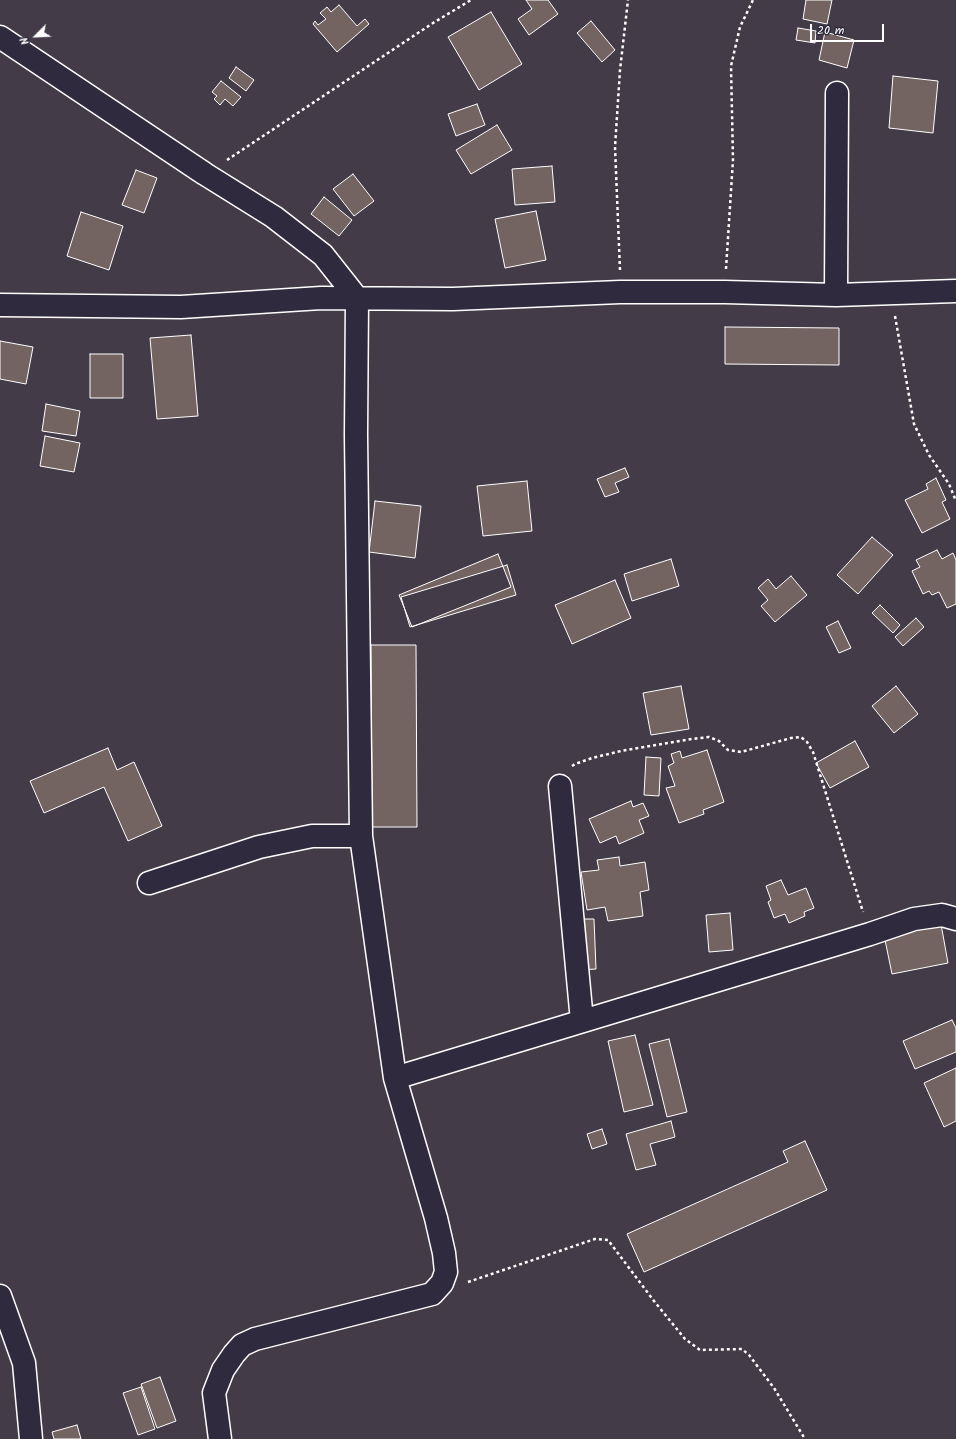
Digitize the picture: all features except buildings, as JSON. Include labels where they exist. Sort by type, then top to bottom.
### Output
[{"type":"street","points":[[0,37],[205,174],[274,217],[323,255],[357,298],[356,435],[361,836],[395,1078],[436,1218],[444,1253],[446,1272],[442,1283],[432,1294],[255,1339],[242,1345],[223,1370],[214,1393],[220,1439]]},
{"type":"street","points":[[836,295],[837,93]]},
{"type":"street","points":[[0,305],[181,308],[321,298],[453,299],[620,292],[725,292],[836,295],[956,291]]},
{"type":"street","points":[[560,786],[582,1021]]},
{"type":"street","points":[[149,883],[259,847],[312,836],[361,836]]},
{"type":"street","points":[[395,1078],[870,934],[914,919],[942,914],[956,919]]},
{"type":"street","points":[[0,1296],[24,1364],[31,1439]]},
{"type":"path","points":[[205,174],[471,0]]},
{"type":"path","points":[[620,292],[616,146],[620,70],[628,0]]},
{"type":"path","points":[[725,292],[733,160],[731,66],[740,27],[753,0]]},
{"type":"path","points":[[891,293],[914,424],[929,455],[949,484],[956,501]]},
{"type":"path","points":[[560,786],[566,771],[575,764],[621,751],[692,739],[709,738],[719,741],[728,750],[741,752],[791,738],[801,737],[808,742],[812,752],[870,934]]},
{"type":"path","points":[[432,1294],[596,1239],[608,1240],[685,1339],[700,1350],[742,1349],[749,1355],[774,1388],[805,1439]]}]
